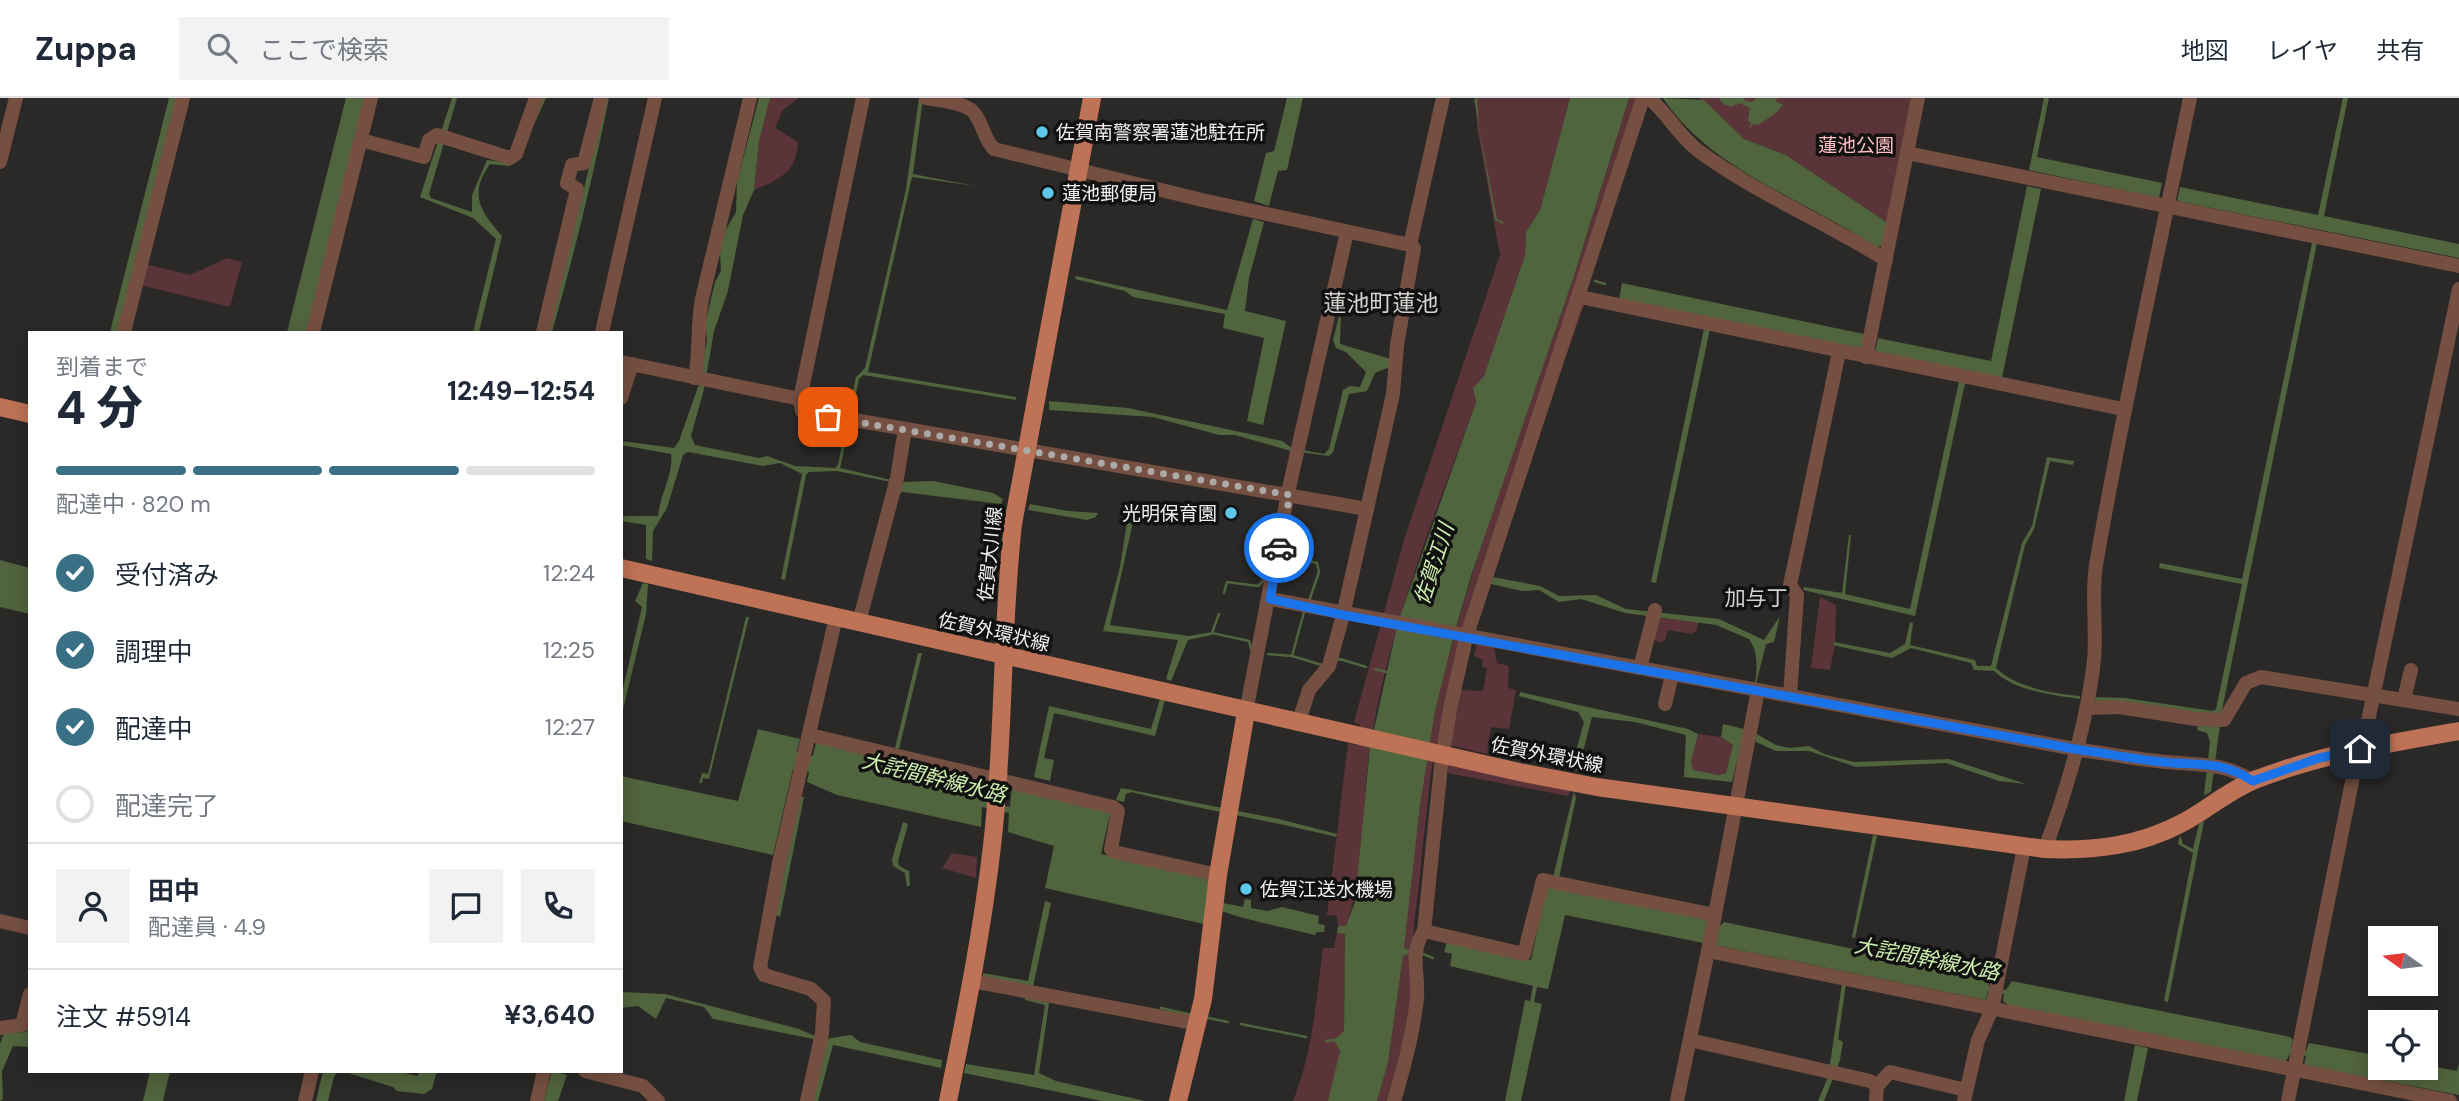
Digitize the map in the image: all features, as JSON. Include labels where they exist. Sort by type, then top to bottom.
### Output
[{"type":"main road","name":"佐賀大川線","points":[[948,1101],[972,981],[995,808],[1002,655],[1013,524],[1092,98]]},
{"type":"main road","points":[[0,407],[28,414]]},
{"type":"main road","name":"佐賀外環状線","points":[[623,568],[1298,724],[1597,787],[2045,849],[2085,850],[2127,845],[2184,822],[2253,781],[2319,758],[2459,731]]},
{"type":"main road","points":[[1178,1101],[1199,1024],[1219,875],[1246,712]]},
{"type":"street","points":[[0,162],[16,98]]},
{"type":"street","points":[[124,331],[183,98]]},
{"type":"street","points":[[313,331],[372,98]]},
{"type":"street","points":[[361,140],[424,157],[429,140],[442,136],[510,158],[516,154],[536,98]]},
{"type":"street","points":[[543,331],[577,189],[568,183],[572,165],[584,163],[601,98]]},
{"type":"street","points":[[601,331],[655,98]]},
{"type":"street","points":[[700,379],[701,341],[698,325],[702,299],[750,98]]},
{"type":"street","points":[[863,98],[800,399],[800,407],[808,414],[1367,509]]},
{"type":"street","points":[[926,98],[968,107],[975,113],[986,141],[994,149],[1414,248],[1397,345],[1393,394],[1343,615],[1330,662],[1309,690],[1298,724]]},
{"type":"street","points":[[1410,245],[1443,98]]},
{"type":"street","points":[[1394,1101],[1404,1067],[1417,999],[1414,962],[1416,942],[1424,931],[1440,755],[1465,637],[1646,98],[1661,108],[1680,135],[1733,175],[1886,260]]},
{"type":"street","points":[[1866,357],[1918,98]]},
{"type":"street","points":[[2045,849],[2066,792],[2086,708],[2094,661],[2096,570],[2123,410],[2190,98]]},
{"type":"street","points":[[1907,153],[2459,266]]},
{"type":"street","points":[[1246,712],[1298,450],[1347,232]]},
{"type":"street","points":[[2288,1101],[2459,289]]},
{"type":"street","points":[[1580,297],[2123,410]]},
{"type":"street","points":[[1790,695],[1797,595],[1790,585],[1839,352]]},
{"type":"street","points":[[623,386],[627,363],[800,399]]},
{"type":"street","points":[[859,622],[896,483],[905,429]]},
{"type":"street","points":[[1270,599],[1343,615],[2075,749],[2147,760],[2233,768],[2253,781]]},
{"type":"street","points":[[1640,668],[1653,614]]},
{"type":"street","points":[[807,1101],[822,1034],[824,1001],[811,989],[764,975],[760,967],[779,863],[836,617]]},
{"type":"street","points":[[2404,699],[2411,670]]},
{"type":"street","points":[[1665,704],[1672,675]]},
{"type":"street","points":[[2086,708],[2119,707],[2196,719],[2224,720],[2246,683],[2261,677],[2459,709]]},
{"type":"street","points":[[1677,1101],[1712,933],[1754,690]]},
{"type":"street","points":[[810,735],[1113,807],[1118,811],[1111,849],[1114,852],[1219,875]]},
{"type":"street","points":[[1876,1101],[1877,1086],[1890,1072],[1965,1095],[1978,1040],[1994,997],[2024,847]]},
{"type":"street","points":[[1424,931],[1524,954],[1543,880],[1712,933],[1994,997],[2297,1058],[2451,1101]]},
{"type":"street","points":[[0,921],[28,928]]},
{"type":"street","points":[[972,981],[1199,1024]]},
{"type":"street","points":[[0,1028],[22,1025],[28,1002]]},
{"type":"street","points":[[1690,1040],[1831,1072],[1877,1086]]},
{"type":"street","points":[[305,1101],[312,1073]]},
{"type":"street","points":[[537,1101],[544,1073]]},
{"type":"street","points":[[593,1073],[643,1086],[658,1101]]},
{"type":"street","points":[[639,1101],[643,1086]]},
{"type":"green space","points":[[770,98],[798,98],[782,111],[775,128],[798,142],[797,152],[785,173],[754,190],[759,142]]},
{"type":"green space","points":[[1476,98],[1570,98],[1540,210],[1526,232],[1525,255],[1484,376],[1473,388],[1476,402],[1414,572],[1388,659],[1370,748],[1357,883],[1346,927],[1338,926],[1337,916],[1327,915],[1348,743],[1356,745],[1360,725],[1354,722],[1404,540],[1500,255],[1477,127]]},
{"type":"green space","points":[[1629,98],[1639,98],[1576,296],[1584,305],[1566,356],[1557,355],[1461,642],[1431,772],[1410,964],[1413,998],[1391,1101],[1377,1101],[1388,1063],[1403,956],[1409,954],[1409,950],[1404,948],[1420,797],[1436,707],[1478,555],[1573,279]]},
{"type":"green space","name":"蓮池公園","points":[[1699,98],[1913,98],[1888,223],[1786,155],[1744,139]]},
{"type":"green space","points":[[227,258],[242,262],[230,307],[140,285],[145,264],[190,275]]},
{"type":"green space","points":[[1820,597],[1836,605],[1835,644],[1830,670],[1811,668]]},
{"type":"green space","points":[[1660,618],[1698,622],[1697,630],[1692,634],[1668,630],[1665,640],[1659,643],[1652,638]]},
{"type":"green space","points":[[1477,644],[1494,646],[1497,663],[1509,666],[1508,688],[1516,690],[1509,729],[1491,727],[1487,754],[1449,745],[1457,690],[1483,691],[1487,668],[1482,667],[1483,660],[1474,656]]},
{"type":"green space","points":[[1698,734],[1721,737],[1733,745],[1726,773],[1719,775],[1693,771],[1691,762]]},
{"type":"green space","points":[[1446,762],[1571,788],[1568,796],[1448,773]]},
{"type":"green space","points":[[952,853],[977,857],[976,878],[942,868]]},
{"type":"green space","points":[[1337,933],[1345,934],[1344,1031],[1331,1095],[1328,1101],[1293,1101],[1309,1045],[1323,948],[1334,948]]},
{"type":"water","points":[[169,98],[177,98],[119,331],[110,331]]},
{"type":"water","points":[[346,98],[365,98],[306,331],[287,331]]},
{"type":"water","points":[[452,98],[457,98],[429,194],[431,198],[472,212],[472,195],[487,160],[508,163],[522,148],[543,98],[546,98],[517,162],[509,166],[490,164],[480,185],[483,211],[502,236],[479,331],[473,331],[496,239],[473,218],[420,197]]},
{"type":"water","points":[[606,98],[609,98],[583,216],[552,331],[549,331]]},
{"type":"water","points":[[759,98],[770,98],[759,142],[754,190],[743,215],[728,291],[714,331],[704,389],[691,436],[695,445],[759,458],[767,456],[795,466],[835,468],[838,465],[856,377],[865,368],[906,189],[919,98],[923,98],[913,174],[975,186],[912,177],[868,372],[1016,397],[1016,400],[863,375],[859,379],[840,468],[900,482],[933,481],[993,493],[1003,499],[1001,504],[902,492],[895,499],[891,482],[837,471],[809,472],[806,475],[785,580],[781,579],[802,474],[780,463],[763,466],[688,452],[683,455],[667,508],[653,531],[652,561],[646,559],[646,525],[623,521],[623,516],[658,516],[671,469],[671,454],[623,445],[623,441],[674,448],[679,441],[699,384],[707,340],[705,324],[715,282],[721,271],[720,251],[725,231],[736,212],[737,182]]},
{"type":"water","points":[[1287,98],[1303,98],[1287,170],[1278,171],[1269,206],[1254,201],[1266,153],[1274,151]]},
{"type":"water","points":[[1477,98],[1479,127],[1497,219],[1504,222],[1502,224],[1495,220],[1474,99]]},
{"type":"water","name":"佐賀江川","points":[[1570,98],[1629,98],[1574,276],[1472,573],[1455,631],[1435,711],[1420,805],[1404,948],[1409,950],[1409,954],[1403,956],[1388,1063],[1377,1101],[1328,1101],[1340,1051],[1334,1040],[1344,1031],[1345,934],[1337,933],[1338,926],[1346,926],[1355,902],[1370,747],[1398,622],[1476,402],[1473,388],[1484,376],[1525,255],[1526,232],[1540,210]]},
{"type":"water","points":[[1663,98],[1704,100],[1744,139],[1786,155],[1888,223],[1885,243],[1878,248],[1734,165],[1707,146],[1683,123]]},
{"type":"water","points":[[1719,98],[1744,98],[1745,101],[1752,102],[1757,98],[1777,98],[1776,102],[1783,105],[1758,125],[1753,124],[1749,130],[1750,108],[1739,103],[1732,107],[1723,104]]},
{"type":"water","points":[[2044,98],[2049,98],[2037,157],[2162,183],[2159,198],[2029,170]]},
{"type":"water","points":[[2343,98],[2348,98],[2324,216],[2459,244],[2459,258],[2177,201],[2180,187],[2318,215]]},
{"type":"water","points":[[2027,186],[2041,189],[2002,378],[1875,352],[1878,338],[1991,361]]},
{"type":"water","points":[[1253,219],[1264,222],[1249,278],[1245,311],[1286,321],[1263,425],[1247,421],[1264,338],[1223,328],[1225,314],[1133,297],[1125,291],[1075,279],[1076,276],[1227,310]]},
{"type":"water","points":[[2312,243],[2317,243],[2221,715],[2092,700],[2091,697],[2125,698],[2213,711],[2216,709],[2242,584],[2159,568],[2160,563],[2242,579]]},
{"type":"water","points":[[1622,283],[1864,334],[1861,350],[1619,299]]},
{"type":"water","points":[[1341,308],[1340,344],[1391,359],[1390,367],[1375,373],[1367,391],[1349,394],[1333,452],[1329,456],[1291,451],[1235,435],[1219,435],[1153,417],[1049,410],[1049,401],[1128,408],[1282,441],[1292,448],[1324,454],[1329,449],[1343,390],[1350,386],[1360,387],[1366,372],[1346,352],[1336,348],[1333,340]]},
{"type":"water","points":[[1704,328],[1710,329],[1656,583],[1651,582]]},
{"type":"water","points":[[1959,381],[1965,383],[1915,616],[1803,590],[1804,587],[1842,593],[1851,535],[1845,594],[1910,609]]},
{"type":"water","points":[[2047,457],[2074,461],[2073,465],[2050,461],[2034,529],[2025,545],[1996,668],[2024,685],[2080,696],[2080,699],[2023,688],[1994,671],[1974,670],[1971,663],[1911,648],[1892,658],[1833,645],[1834,642],[1890,653],[1905,644],[1910,622],[1913,623],[1910,645],[1975,660],[1977,666],[1991,666],[2022,543],[2032,526]]},
{"type":"water","points":[[1030,504],[1098,513],[1096,517],[1087,520],[1028,510]]},
{"type":"water","points":[[1127,522],[1133,522],[1110,625],[1189,636],[1212,632],[1212,635],[1188,640],[1171,681],[1166,679],[1178,640],[1103,631],[1120,567]]},
{"type":"water","points":[[0,560],[28,567],[28,614],[0,607]]},
{"type":"water","points":[[1493,577],[1540,586],[1559,596],[1596,595],[1626,609],[1719,619],[1764,640],[1780,616],[1774,642],[1766,644],[1732,782],[1684,777],[1686,735],[1635,722],[1592,717],[1578,771],[1571,769],[1584,722],[1578,712],[1519,696],[1520,692],[1688,729],[1698,734],[1691,762],[1693,770],[1719,775],[1726,773],[1733,745],[1721,737],[1723,724],[1744,729],[1753,695],[1756,659],[1749,639],[1716,625],[1625,613],[1581,599],[1559,602],[1539,590],[1522,591],[1491,584]]},
{"type":"water","points":[[643,583],[648,584],[646,614],[623,710],[623,688],[642,607],[635,601]]},
{"type":"water","points":[[746,617],[749,617],[709,779],[703,778],[702,783],[699,783],[702,773],[708,774]]},
{"type":"water","points":[[918,653],[922,653],[899,749],[895,748]]},
{"type":"water","points":[[1160,699],[1165,700],[1155,736],[1054,713],[1044,758],[1054,760],[1050,781],[1034,777],[1049,706],[1151,729]]},
{"type":"water","points":[[2198,724],[2220,725],[2211,792],[2204,795],[2210,742],[2207,733],[2197,730]]},
{"type":"water","name":"大詫間幹線水路","points":[[758,729],[800,739],[797,751],[800,756],[807,758],[813,755],[816,743],[982,781],[982,800],[1010,807],[1012,787],[1111,810],[1101,854],[1210,878],[1208,900],[1243,907],[1245,899],[1251,900],[1251,908],[1267,911],[1282,907],[1319,916],[1318,924],[1325,925],[1324,932],[1317,932],[1315,935],[1221,910],[1204,924],[1045,888],[1054,846],[1008,832],[1009,813],[982,807],[981,827],[837,795],[807,782],[809,772],[798,766],[793,769],[773,855],[623,821],[623,776],[738,801]]},
{"type":"water","points":[[1755,733],[1776,745],[1790,748],[1809,746],[1824,754],[1854,762],[1949,759],[2026,784],[1999,781],[1946,763],[1856,767],[1809,751],[1776,751],[1756,742]]},
{"type":"water","points":[[1121,788],[1279,819],[1337,834],[1336,837],[1131,792],[1126,794],[1124,802],[1116,800]]},
{"type":"water","points":[[1574,791],[1576,798],[1559,878],[1553,877]]},
{"type":"water","points":[[799,796],[804,797],[780,917],[776,915]]},
{"type":"water","points":[[2204,821],[2168,1002],[2164,1001],[2193,853],[2178,844],[2180,835],[2183,844],[2193,849],[2199,824]]},
{"type":"water","points":[[903,822],[908,824],[898,861],[899,866],[909,871],[910,885],[907,887],[905,873],[893,866],[892,859]]},
{"type":"water","points":[[1873,835],[1877,836],[1855,938],[1852,937]]},
{"type":"water","points":[[1551,887],[1707,918],[1720,926],[1724,922],[1988,977],[1989,988],[2006,990],[2012,981],[2290,1037],[2293,1040],[2291,1048],[2306,1051],[2309,1043],[2368,1054],[2368,1077],[2304,1065],[2306,1056],[2291,1052],[2286,1061],[2008,1005],[2003,1001],[2004,994],[1988,991],[1986,1000],[1565,915],[1548,989],[1537,987],[1534,1002],[1542,1004],[1521,1101],[1505,1101],[1525,1000],[1530,1001],[1533,986],[1450,966],[1452,954],[1444,952],[1448,939],[1531,960],[1546,890]]},
{"type":"water","points":[[1045,901],[1051,903],[1033,987],[983,977],[983,973],[1028,981]]},
{"type":"water","points":[[1842,984],[1846,984],[1838,1039],[1843,1042],[1840,1060],[1824,1101],[1818,1101],[1828,1077]]},
{"type":"water","points":[[623,992],[665,994],[799,1029],[815,1036],[814,1039],[713,1019],[704,1007],[666,998],[656,1019],[638,1006],[623,1008]]},
{"type":"water","points":[[1025,997],[1049,1003],[1039,1073],[1056,1081],[1145,1101],[1102,1101],[964,1073],[966,1064],[1034,1075],[1045,1005],[1025,1000]]},
{"type":"water","points":[[28,1029],[28,1047],[13,1046],[2,1071],[3,1099],[0,1101],[0,1044],[4,1033],[26,1032]]},
{"type":"water","points":[[851,1035],[860,1042],[942,1060],[941,1068],[833,1045],[818,1101],[813,1101],[826,1039]]},
{"type":"water","points":[[2135,1045],[2148,1048],[2137,1101],[2124,1101]]},
{"type":"water","points":[[2459,1064],[2459,1095],[2382,1080],[2438,1080],[2438,1067],[2457,1071]]},
{"type":"water","points":[[150,1073],[170,1073],[163,1101],[143,1101]]},
{"type":"water","points":[[323,1073],[337,1073],[328,1101],[316,1101]]},
{"type":"water","points":[[348,1073],[404,1073],[417,1076],[419,1073],[436,1073],[432,1089],[424,1094],[397,1091],[393,1087]]},
{"type":"water","points":[[551,1073],[567,1075],[558,1101],[544,1101]]},
{"type":"waterway","points":[[1595,281],[1605,284]]},
{"type":"waterway","points":[[1289,556],[1317,563],[1319,572],[1309,601]]},
{"type":"waterway","points":[[1224,593],[1227,582],[1258,586],[1266,578]]},
{"type":"waterway","points":[[1292,656],[1304,612]]},
{"type":"waterway","points":[[1219,614],[1212,633],[1249,641],[1251,649]]},
{"type":"waterway","points":[[1268,654],[1292,656],[1322,665]]},
{"type":"waterway","points":[[1335,661],[1340,659],[1366,667]]},
{"type":"waterway","points":[[1375,669],[1386,672]]},
{"type":"waterway","points":[[1423,954],[1433,958]]},
{"type":"waterway","points":[[1161,1008],[1192,1015]]},
{"type":"waterway","points":[[1208,1018],[1228,1022]]},
{"type":"waterway","points":[[1241,1024],[1306,1037]]},
{"type":"waterway","points":[[1326,1041],[1334,1040]]},
{"type":"way so far","points":[[828,417],[1290,495],[1279,548]]},
{"type":"place","name":"佐賀南警察署蓮池駐在所","points":[[1042,132]]},
{"type":"place","name":"蓮池郵便局","points":[[1048,193]]},
{"type":"place","name":"光明保育園","points":[[1231,513]]},
{"type":"place","name":"佐賀江送水機場","points":[[1246,889]]},
{"type":"district","name":"蓮池町蓮池","points":[[1381,303]]},
{"type":"district","name":"加与丁","points":[[1756,598]]},
{"type":"route","points":[[1279,548],[1270,599],[1466,638],[1572,655],[2075,749],[2177,764],[2217,764],[2233,768],[2253,781],[2292,766],[2360,749]]}]
